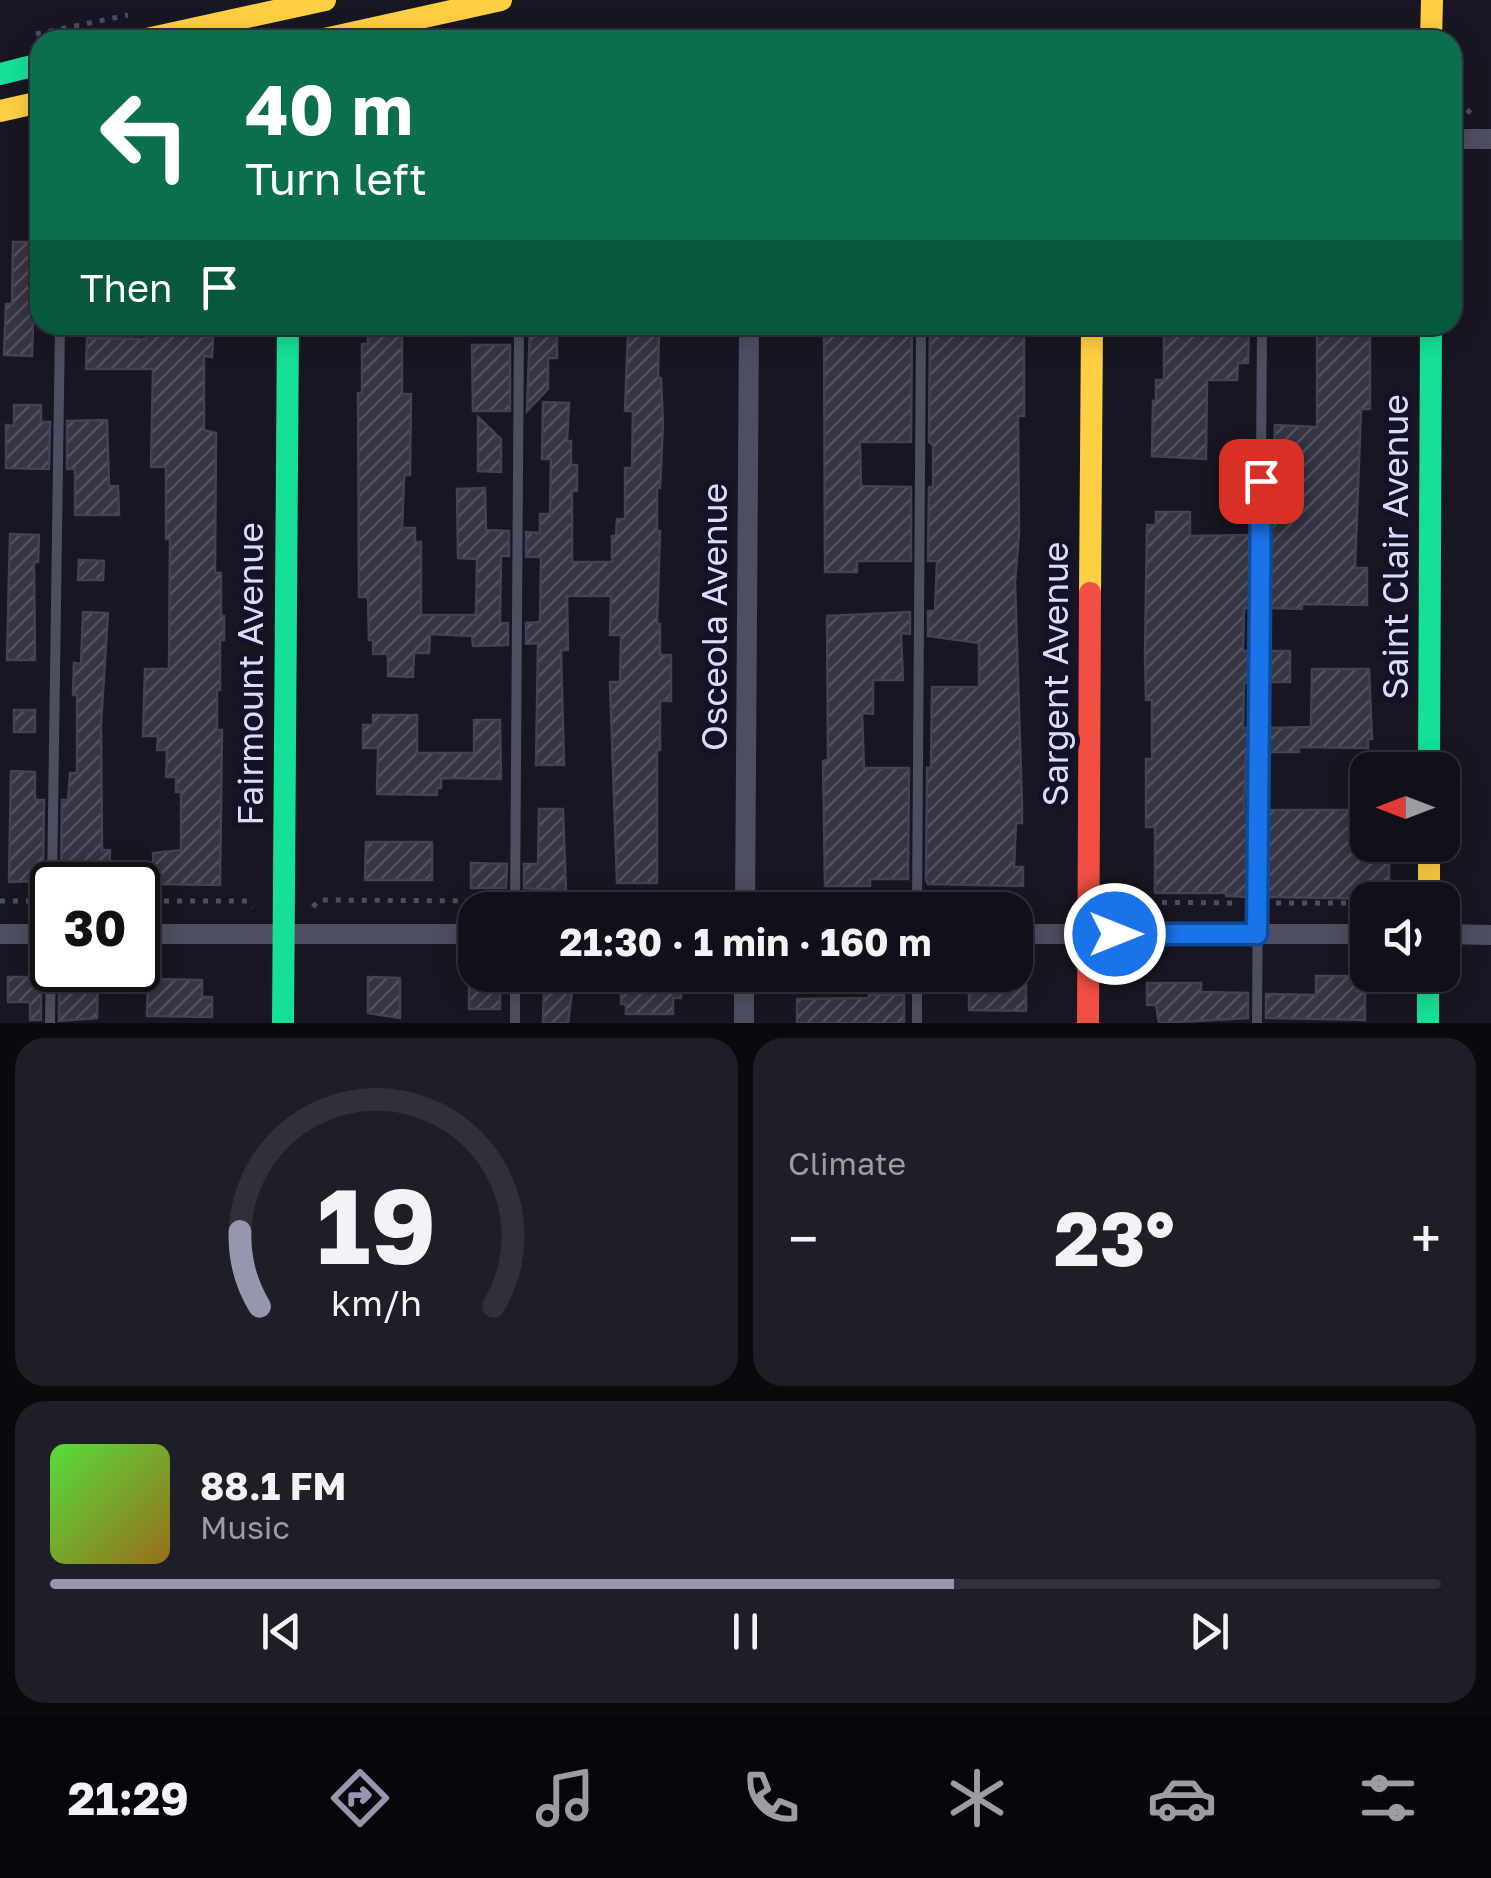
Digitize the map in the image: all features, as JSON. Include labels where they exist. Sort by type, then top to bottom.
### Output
[{"type":"street","points":[[188,30],[325,0]]},
{"type":"street","points":[[365,30],[501,0]]},
{"type":"street","points":[[1432,0],[1432,30]]},
{"type":"street","points":[[0,74],[30,66]]},
{"type":"street","points":[[0,111],[30,104]]},
{"type":"street","points":[[1462,139],[1491,139]]},
{"type":"street","name":"Fairmount Avenue","points":[[283,1023],[288,335]]},
{"type":"street","name":"Osceola Avenue","points":[[745,892],[749,335]]},
{"type":"street","name":"Sargent Avenue","points":[[1088,1023],[1092,335]]},
{"type":"street","name":"Saint Clair Avenue","points":[[1429,752],[1431,335]]},
{"type":"street","points":[[0,934],[30,934]]},
{"type":"street","points":[[160,934],[458,934]]},
{"type":"street","points":[[1033,934],[1350,934]]},
{"type":"street","points":[[1460,934],[1491,934]]},
{"type":"street","points":[[744,992],[744,1023]]},
{"type":"street","points":[[1428,992],[1428,1023]]},
{"type":"lane","points":[[52,862],[60,335]]},
{"type":"lane","points":[[515,892],[519,335]]},
{"type":"lane","points":[[917,892],[921,335]]},
{"type":"lane","points":[[1257,1023],[1262,335]]},
{"type":"lane","points":[[50,992],[50,1023]]},
{"type":"lane","points":[[515,992],[515,1023]]},
{"type":"lane","points":[[917,992],[917,1023]]},
{"type":"path","points":[[57,30],[132,14]]},
{"type":"path","points":[[19,38],[30,36]]},
{"type":"path","points":[[0,900],[30,901]]},
{"type":"path","points":[[160,901],[248,901],[253,906]]},
{"type":"building","points":[[13,242],[30,242],[32,356],[4,355],[6,304],[12,304]]},
{"type":"building","points":[[368,335],[402,335],[402,394],[411,394],[410,475],[404,479],[402,528],[415,528],[415,542],[421,542],[421,615],[476,615],[477,559],[458,558],[457,489],[485,488],[486,530],[509,531],[509,556],[501,556],[500,623],[508,623],[508,645],[473,646],[472,636],[430,634],[429,653],[414,653],[413,677],[388,676],[388,654],[373,654],[368,597],[359,597],[358,393],[362,393],[362,344],[368,344]]},
{"type":"building","points":[[530,335],[557,335],[557,358],[548,358],[548,389],[527,411]]},
{"type":"building","points":[[628,335],[659,335],[663,424],[657,488],[657,624],[660,655],[671,655],[671,701],[660,701],[657,883],[617,883],[610,682],[620,682],[621,635],[610,635],[611,596],[567,596],[568,650],[561,650],[564,765],[536,765],[538,643],[526,644],[526,623],[540,622],[541,557],[526,557],[526,532],[540,533],[540,514],[550,514],[551,459],[542,459],[543,402],[569,403],[567,441],[571,441],[571,465],[577,465],[577,491],[572,491],[572,562],[612,562],[612,536],[616,536],[617,519],[625,519],[625,468],[632,468],[633,411],[625,411]]},
{"type":"building","points":[[824,335],[912,335],[911,442],[860,442],[861,486],[911,487],[911,561],[857,561],[857,572],[825,572]]},
{"type":"building","points":[[930,335],[1024,335],[1024,416],[1018,416],[1019,534],[1015,582],[1022,823],[1016,823],[1014,867],[1023,867],[1023,886],[928,884],[926,880],[932,687],[979,687],[979,643],[928,636],[928,611],[935,611],[937,561],[928,561],[929,487],[933,487],[933,445],[929,442]]},
{"type":"building","points":[[1164,335],[1249,335],[1248,363],[1238,363],[1237,380],[1207,380],[1206,459],[1152,456],[1156,380],[1164,380]]},
{"type":"building","points":[[1317,335],[1370,335],[1370,409],[1361,409],[1355,568],[1367,568],[1367,605],[1269,608],[1275,425],[1317,427]]},
{"type":"building","points":[[213,337],[212,357],[204,356],[204,430],[216,433],[215,573],[221,573],[224,616],[217,690],[217,730],[222,730],[220,885],[160,884],[160,862],[153,862],[153,853],[181,850],[181,792],[176,792],[176,777],[166,777],[167,750],[157,750],[158,736],[143,736],[145,669],[169,669],[170,539],[166,539],[166,467],[151,467],[153,369],[86,369],[87,338]]},
{"type":"building","points":[[472,345],[510,345],[510,411],[473,411]]},
{"type":"building","points":[[14,405],[41,405],[41,422],[50,422],[49,469],[6,468],[6,425],[14,426]]},
{"type":"building","points":[[478,417],[501,439],[501,472],[478,471]]},
{"type":"building","points":[[107,420],[109,486],[118,486],[119,515],[75,515],[75,469],[67,469],[67,421]]},
{"type":"building","points":[[1156,512],[1190,512],[1190,536],[1252,535],[1251,608],[1244,608],[1243,651],[1251,651],[1251,682],[1244,683],[1243,728],[1250,728],[1244,810],[1250,810],[1249,897],[1226,893],[1155,893],[1155,827],[1146,827],[1146,759],[1152,759],[1152,700],[1146,700],[1145,654],[1147,525],[1156,525]]},
{"type":"building","points":[[10,534],[39,535],[38,562],[34,562],[35,660],[7,660]]},
{"type":"building","points":[[79,560],[104,561],[103,580],[78,580]]},
{"type":"building","points":[[83,612],[108,613],[101,724],[102,850],[110,850],[110,862],[61,862],[62,800],[68,800],[70,773],[77,773],[74,663],[81,664]]},
{"type":"building","points":[[910,612],[910,634],[901,633],[903,680],[873,680],[873,714],[862,713],[864,768],[909,768],[908,879],[870,879],[870,886],[825,886],[827,616]]},
{"type":"building","points":[[1268,651],[1290,651],[1290,682],[1268,682]]},
{"type":"building","points":[[1312,669],[1369,669],[1372,739],[1368,739],[1368,748],[1298,747],[1299,752],[1268,752],[1268,728],[1311,727]]},
{"type":"building","points":[[14,710],[35,710],[35,732],[14,732]]},
{"type":"building","points":[[373,715],[417,715],[417,753],[474,753],[474,720],[500,720],[501,779],[441,778],[437,795],[377,794],[378,748],[363,748],[363,725],[373,725]]},
{"type":"building","points":[[11,771],[35,772],[35,800],[44,800],[43,862],[30,862],[30,881],[9,882]]},
{"type":"building","points":[[539,809],[563,809],[566,891],[524,888],[524,864],[538,864]]},
{"type":"building","points":[[1267,810],[1350,810],[1350,862],[1389,862],[1389,882],[1350,882],[1350,898],[1267,897]]},
{"type":"building","points":[[366,842],[432,842],[432,880],[365,880]]},
{"type":"building","points":[[471,863],[507,864],[506,888],[471,888]]},
{"type":"building","points":[[1316,976],[1350,976],[1350,992],[1365,992],[1365,1020],[1266,1018],[1266,994],[1316,995]]},
{"type":"building","points":[[8,977],[30,977],[30,992],[41,992],[41,1020],[30,1020],[30,1002],[8,1002]]},
{"type":"building","points":[[368,977],[400,978],[400,1018],[368,1013]]},
{"type":"building","points":[[160,979],[202,980],[202,997],[212,997],[212,1017],[147,1016],[148,992],[160,992]]},
{"type":"building","points":[[1147,983],[1201,983],[1201,992],[1248,993],[1248,1018],[1159,1023],[1156,1005],[1147,1005]]},
{"type":"building","points":[[59,992],[98,992],[97,1018],[59,1021]]},
{"type":"building","points":[[469,992],[500,992],[500,1009],[469,1009]]},
{"type":"building","points":[[544,992],[572,992],[568,1023],[543,1023]]},
{"type":"building","points":[[621,992],[681,992],[681,998],[673,998],[673,1014],[626,1014],[626,1004],[621,1004]]},
{"type":"building","points":[[969,992],[1026,992],[1026,1011],[969,1010]]},
{"type":"building","points":[[869,994],[904,995],[904,1023],[797,1023],[797,999],[869,998]]},
{"type":"traffic: fast","points":[[0,74],[30,66]]},
{"type":"traffic: fast","points":[[283,1023],[288,335]]},
{"type":"traffic: fast","points":[[1429,752],[1431,335]]},
{"type":"traffic: fast","points":[[1428,992],[1428,1023]]},
{"type":"traffic: slow","points":[[188,30],[325,0]]},
{"type":"traffic: slow","points":[[365,30],[501,0]]},
{"type":"traffic: slow","points":[[1431,30],[1432,0]]},
{"type":"traffic: slow","points":[[0,111],[30,104]]},
{"type":"traffic: slow","points":[[1090,593],[1092,335]]},
{"type":"traffic: slow","points":[[1429,862],[1429,882]]},
{"type":"traffic: jam","points":[[1088,1023],[1090,593]]},
{"type":"route","points":[[1115,934],[1257,934],[1261,481]]}]
